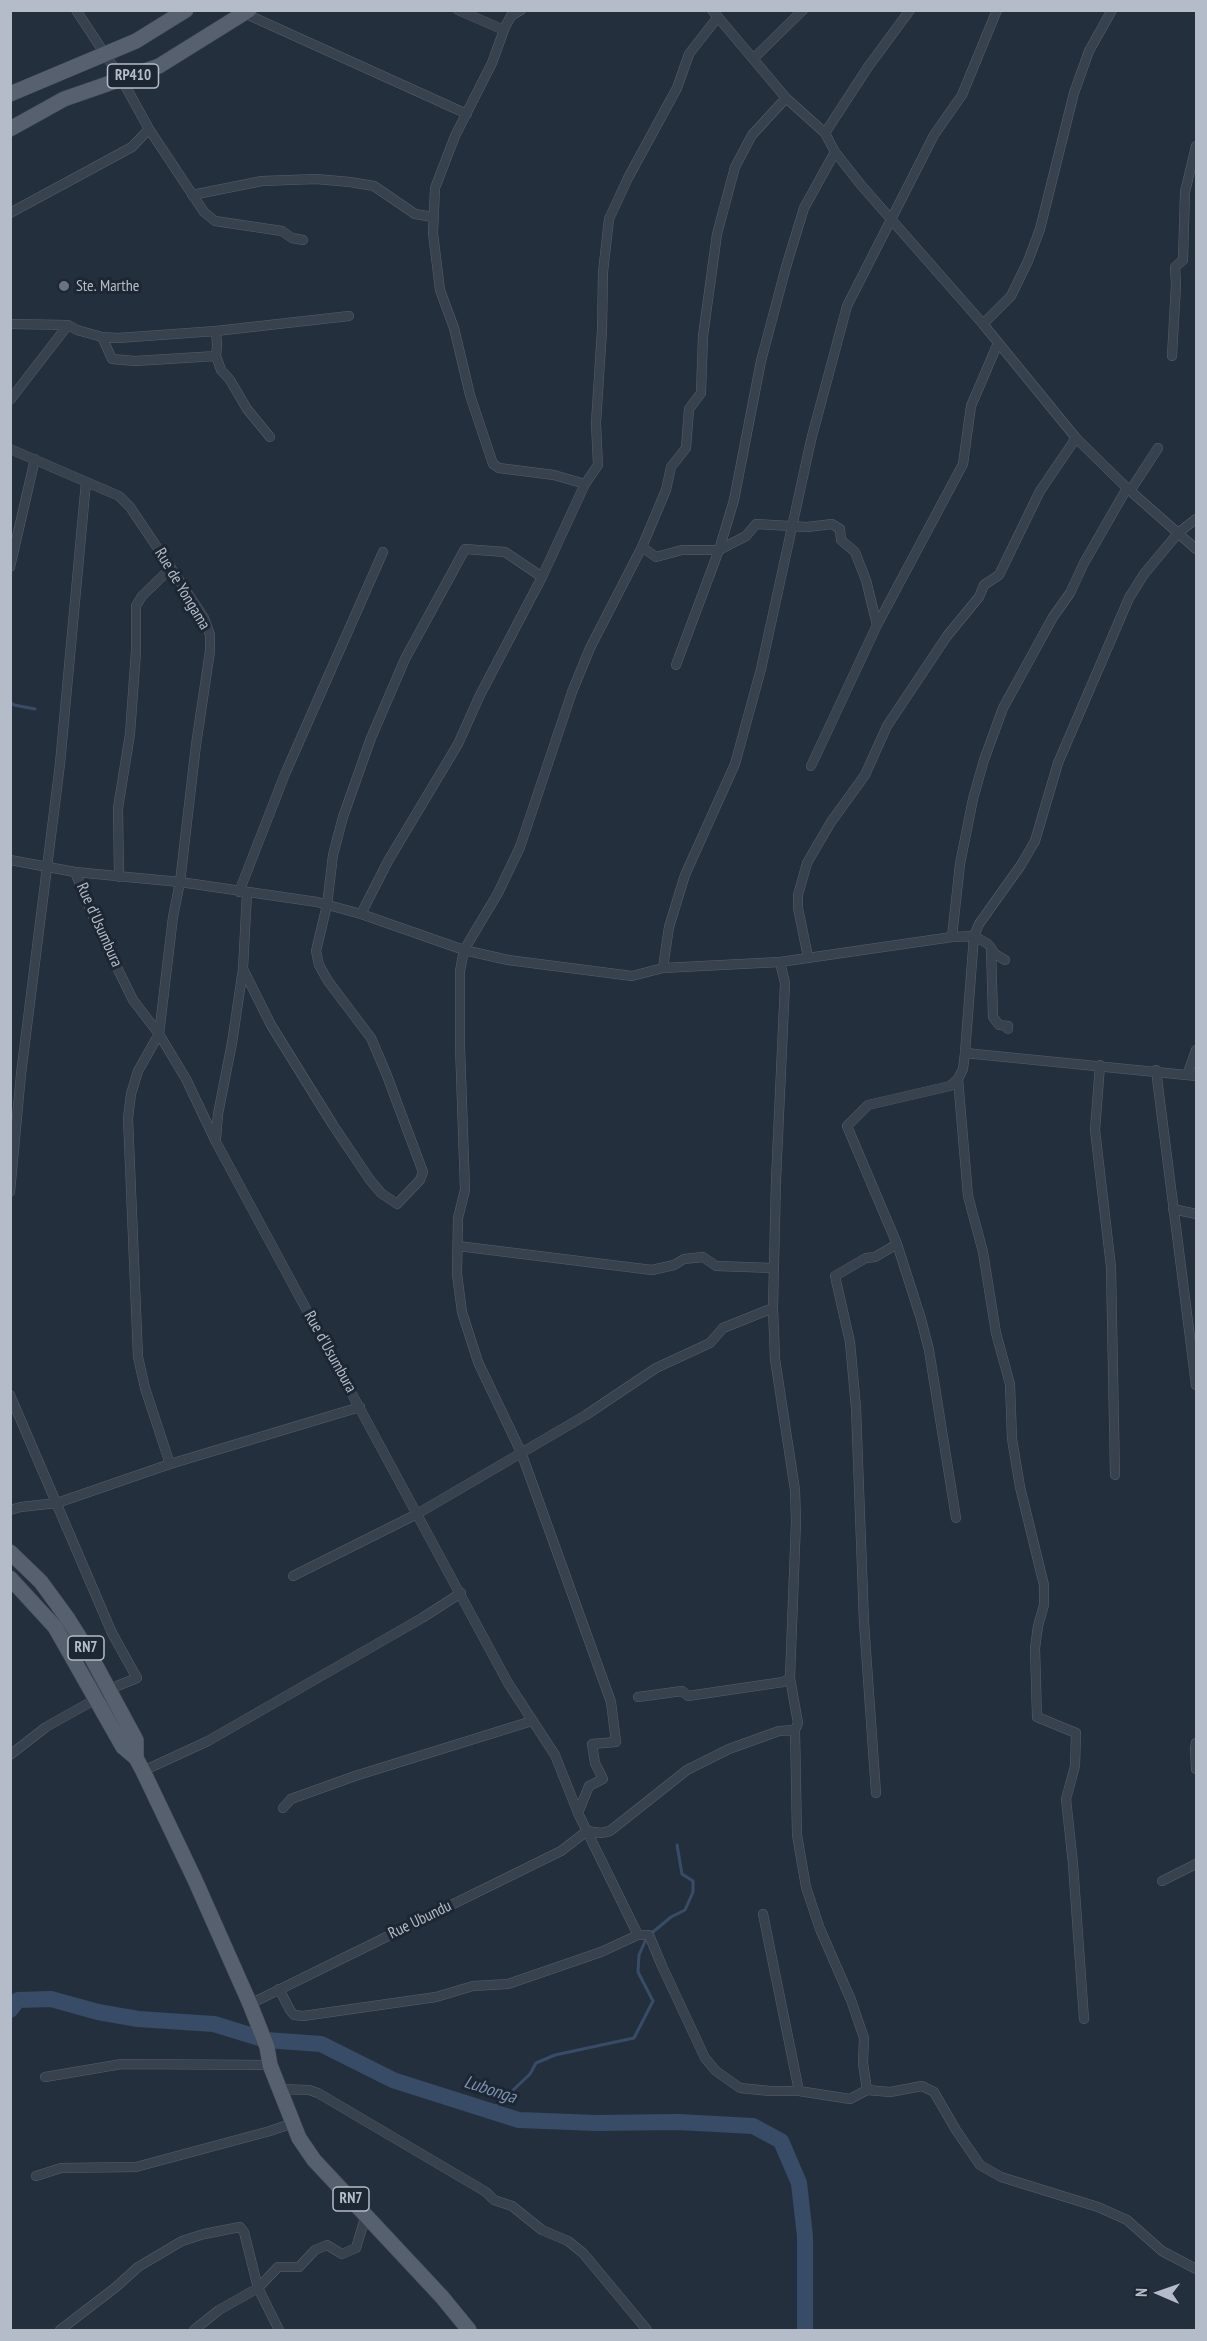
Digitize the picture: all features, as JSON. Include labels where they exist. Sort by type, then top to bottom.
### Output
[{"type":"main road","name":"RP410","points":[[10,94],[136,41],[186,10]]},
{"type":"main road","name":"RP410","points":[[10,129],[64,99],[159,66],[248,12]]},
{"type":"main road","name":"RN7","points":[[10,1552],[41,1582],[101,1694],[123,1747],[139,1765],[195,1880],[250,2004],[292,2123],[314,2160],[442,2297],[469,2331]]},
{"type":"main road","name":"RN7","points":[[10,1578],[62,1623]]},
{"type":"street","points":[[76,10],[122,80],[149,129],[204,212],[215,221],[282,231],[292,238],[303,240]]},
{"type":"street","points":[[458,10],[504,30]]},
{"type":"street","points":[[521,10],[512,16],[504,30],[492,63],[435,188],[433,217],[440,290],[454,328],[470,394],[493,464],[499,468],[554,475],[585,484]]},
{"type":"street","points":[[754,58],[803,10]]},
{"type":"street","points":[[825,133],[868,67],[910,10]]},
{"type":"street","points":[[663,968],[669,927],[685,875],[735,764],[761,669],[811,440],[844,314],[934,135],[962,95],[997,10]]},
{"type":"street","points":[[983,324],[1011,296],[1028,261],[1040,229],[1074,93],[1089,51],[1112,10]]},
{"type":"street","points":[[248,12],[467,114]]},
{"type":"street","points":[[361,914],[388,861],[458,744],[480,694],[542,577],[585,484],[598,465],[596,423],[603,272],[609,219],[628,178],[677,88],[689,54],[715,14],[786,98],[825,133],[835,152],[890,219],[983,324],[1076,438],[1128,489],[1197,549]]},
{"type":"street","points":[[578,1813],[589,1786],[603,1779],[595,1763],[592,1744],[616,1742],[611,1702],[521,1452],[478,1362],[462,1312],[457,1274],[458,1218],[465,1190],[460,971],[464,950],[498,893],[520,847],[585,659],[642,546],[666,490],[671,467],[686,448],[689,409],[701,393],[703,336],[717,234],[735,167],[752,135],[786,98]]},
{"type":"street","points":[[10,213],[132,147],[149,129]]},
{"type":"street","points":[[1172,356],[1175,267],[1183,260],[1185,192],[1197,146]]},
{"type":"street","points":[[676,665],[719,550],[734,500],[761,361],[804,208],[835,152]]},
{"type":"street","points":[[192,195],[262,181],[316,179],[350,182],[374,186],[415,214],[433,217]]},
{"type":"street","points":[[10,324],[68,325],[102,337],[118,338],[216,331],[349,316]]},
{"type":"street","points":[[10,400],[68,325]]},
{"type":"street","points":[[216,331],[218,346],[216,356],[221,370],[230,380],[237,396],[270,437]]},
{"type":"street","points":[[102,337],[112,359],[135,361],[216,356]]},
{"type":"street","points":[[811,766],[877,626],[963,464],[971,406],[998,343]]},
{"type":"street","points":[[808,957],[798,908],[798,895],[807,863],[831,822],[865,775],[887,726],[947,636],[979,597],[984,585],[999,575],[1040,491],[1076,438]]},
{"type":"street","points":[[952,937],[960,864],[973,799],[1003,708],[1128,489],[1158,448]]},
{"type":"street","name":"Rue de Yongama","points":[[10,449],[119,496],[130,507],[204,618],[210,634],[210,651],[159,1034]]},
{"type":"street","points":[[10,567],[35,459]]},
{"type":"street","points":[[10,1192],[13,1143],[61,752],[86,482]]},
{"type":"street","points":[[956,1518],[929,1350],[897,1244],[847,1126],[868,1105],[950,1086],[958,1079],[963,1069],[974,936],[979,924],[1035,841],[1058,763],[1129,598],[1144,574],[1179,532],[1197,519]]},
{"type":"street","points":[[642,546],[656,557],[682,550],[719,550],[746,536],[756,524],[807,527],[832,524],[840,530],[841,540],[855,552],[877,626]]},
{"type":"street","points":[[243,969],[271,1025],[333,1125],[370,1180],[381,1193],[397,1204],[420,1180],[423,1172],[371,1038],[328,981],[319,965],[316,951],[327,905],[333,855],[343,817],[371,738],[405,659],[465,549],[505,552],[542,577]]},
{"type":"street","points":[[216,1142],[218,1114],[243,969],[243,892],[285,774],[383,552]]},
{"type":"street","points":[[119,876],[118,808],[130,734],[136,651],[136,606],[142,596],[171,568]]},
{"type":"street","points":[[10,860],[75,872],[180,882],[311,901],[361,914],[464,950],[508,960],[632,976],[663,968],[702,968],[780,962],[952,937],[974,936],[988,944],[995,954],[1005,960]]},
{"type":"street","name":"Rue d'Usumbura","points":[[75,872],[99,931],[133,1000],[159,1034],[186,1079],[216,1142],[508,1683],[555,1755],[578,1813],[639,1935],[649,1935],[697,2043],[716,2071],[741,2088],[799,2091]]},
{"type":"street","points":[[991,948],[993,1017],[999,1025],[1008,1026],[1008,1029]]},
{"type":"street","points":[[780,962],[785,983],[773,1308],[775,1359],[796,1510],[790,1678],[798,1723],[795,1730],[797,1835],[800,1863],[820,1929],[851,2000],[864,2038],[863,2063],[867,2090]]},
{"type":"street","points":[[159,1034],[138,1071],[131,1094],[128,1118],[138,1357],[145,1388],[170,1464]]},
{"type":"street","points":[[965,1053],[1192,1074],[1197,1050]]},
{"type":"street","points":[[1100,1065],[1095,1130],[1111,1267],[1115,1475]]},
{"type":"street","points":[[1156,1070],[1197,1385]]},
{"type":"street","points":[[958,1079],[968,1196],[983,1252],[996,1333],[1010,1384],[1012,1439],[1020,1487],[1044,1585],[1044,1605],[1035,1648],[1037,1717],[1076,1733],[1075,1767],[1066,1799],[1084,2019]]},
{"type":"street","points":[[1173,1209],[1197,1214]]},
{"type":"street","points":[[876,1793],[864,1622],[856,1408],[850,1342],[835,1276],[897,1244]]},
{"type":"street","points":[[458,1246],[652,1270],[674,1265],[684,1259],[703,1257],[716,1266],[773,1268]]},
{"type":"street","points":[[293,1576],[417,1514],[586,1415],[656,1368],[710,1343],[723,1328],[773,1308]]},
{"type":"street","points":[[10,1395],[112,1633],[137,1678],[101,1694],[46,1727],[10,1755]]},
{"type":"street","points":[[10,1510],[57,1503],[170,1464],[360,1407]]},
{"type":"street","points":[[139,1765],[208,1741],[422,1618],[460,1593]]},
{"type":"street","points":[[638,1697],[682,1691],[688,1696],[729,1688],[783,1682],[790,1678]]},
{"type":"street","points":[[283,1808],[291,1799],[355,1776],[532,1721]]},
{"type":"street","points":[[587,1831],[601,1833],[610,1831],[687,1770],[729,1749],[779,1731],[795,1730]]},
{"type":"street","points":[[1197,1743],[1195,1748],[1197,1769]]},
{"type":"street","name":"Rue Ubundu","points":[[250,2004],[561,1851],[587,1831]]},
{"type":"street","points":[[1162,1881],[1197,1864]]},
{"type":"street","points":[[763,1914],[799,2091],[850,2099],[867,2090],[890,2092],[922,2086],[934,2092],[980,2165],[1001,2177],[1098,2207],[1127,2220],[1162,2251],[1197,2269]]},
{"type":"street","points":[[279,1989],[294,2015],[303,2016],[425,1999],[473,1986],[508,1984],[602,1952],[639,1935]]},
{"type":"street","points":[[45,2077],[122,2064],[270,2065]]},
{"type":"street","points":[[279,2089],[309,2090],[318,2093],[486,2192],[494,2200],[512,2206],[542,2230],[568,2241],[583,2253],[647,2331]]},
{"type":"street","points":[[36,2176],[61,2168],[136,2167],[292,2123]]},
{"type":"street","points":[[194,2331],[219,2310],[258,2288],[278,2267],[299,2267],[315,2250],[327,2245],[342,2254],[356,2248],[366,2215]]},
{"type":"street","points":[[60,2331],[116,2288],[138,2267],[182,2241],[240,2227],[244,2232],[258,2288],[279,2331]]},
{"type":"waterway","points":[[10,702],[14,705],[35,709]]},
{"type":"waterway","points":[[490,2112],[530,2074],[536,2063],[555,2055],[634,2038],[653,2001],[638,1972],[639,1955],[647,1937],[671,1917],[685,1910],[693,1892],[693,1881],[682,1874],[677,1845]]},
{"type":"waterway","name":"Lubonga","points":[[10,2010],[18,2000],[51,1999],[98,2012],[138,2019],[214,2024],[266,2040],[321,2044],[393,2080],[519,2120],[596,2123],[678,2122],[753,2126],[781,2141],[799,2183],[805,2236],[805,2330]]},
{"type":"place","name":"Ste. Marthe","points":[[64,286]]}]
